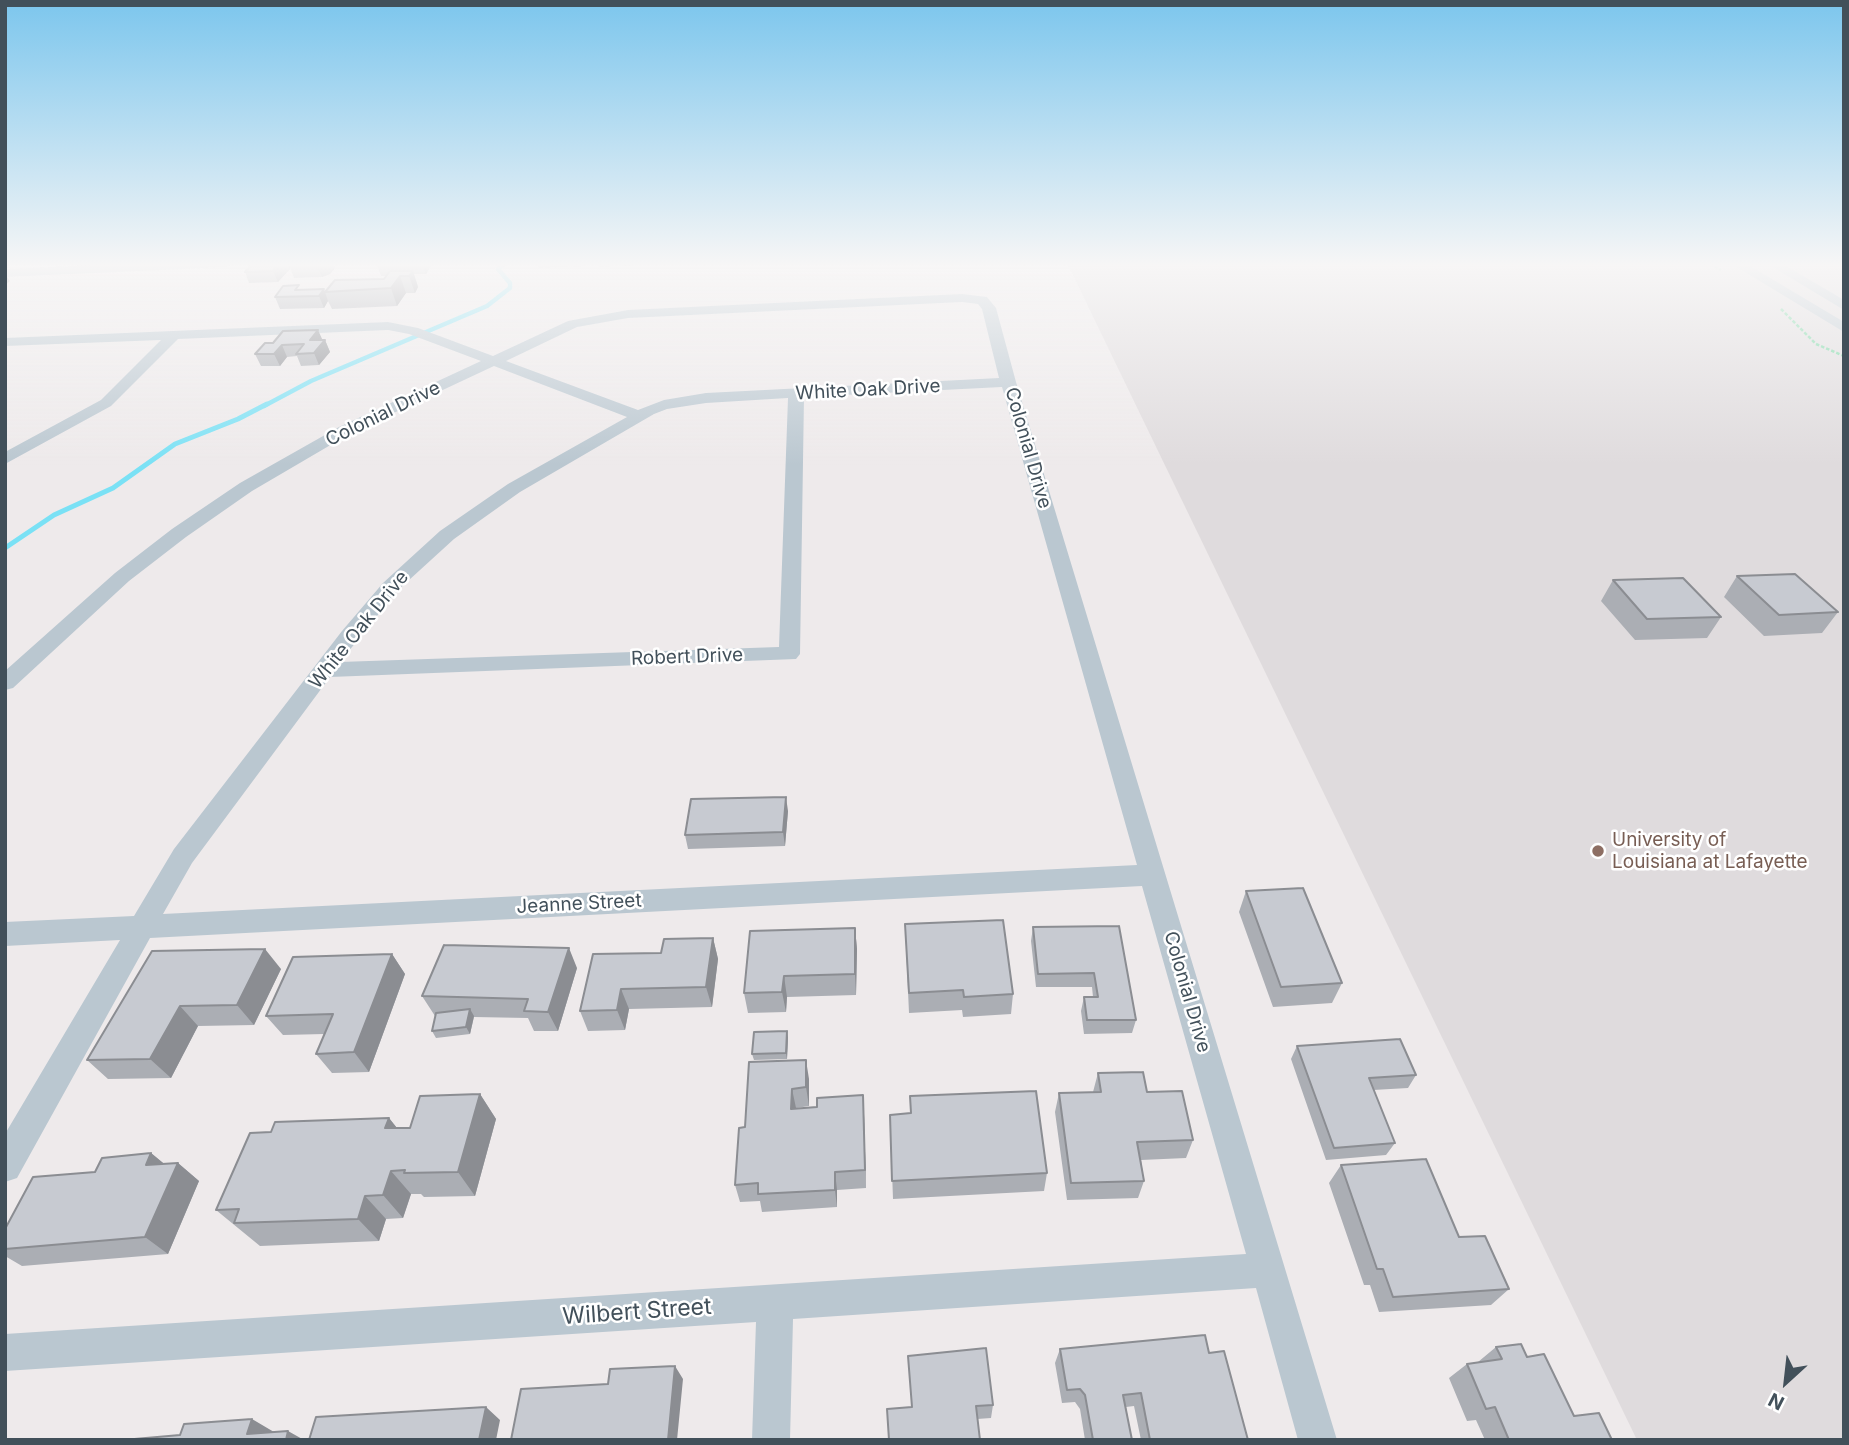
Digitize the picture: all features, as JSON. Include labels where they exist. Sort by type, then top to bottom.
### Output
[{"type":"street","points":[[5,342],[271,330]]},
{"type":"street","points":[[410,330],[640,416]]},
{"type":"street","name":"Colonial Drive","points":[[5,683],[122,577],[205,513],[345,430],[559,330]]},
{"type":"street","name":"Colonial Drive","points":[[995,330],[1318,1440]]},
{"type":"street","points":[[6,459],[106,403],[176,334]]},
{"type":"street","name":"White Oak Drive","points":[[5,1166],[183,856],[390,587],[447,535],[514,488],[664,405],[690,400],[1008,382]]},
{"type":"street","name":"Robert Drive","points":[[325,670],[789,654],[796,394]]},
{"type":"street","name":"Jeanne Street","points":[[5,934],[1153,875]]},
{"type":"street","name":"Wilbert Street","points":[[5,1353],[1268,1270]]},
{"type":"street","points":[[771,1440],[775,1303]]},
{"type":"path","points":[[1802,330],[1816,344],[1844,356]]},
{"type":"shaded area","name":"University of Louisiana at Lafayette","points":[[1100,330],[1844,330],[1844,1440],[1637,1440]]},
{"type":"building","points":[[318,330],[310,340],[325,340],[314,353],[296,354],[304,344],[282,345],[274,354],[255,354],[265,343],[273,343],[283,331]]},
{"type":"building","points":[[1795,574],[1838,612],[1779,615],[1737,576]]},
{"type":"building","points":[[1683,578],[1721,617],[1647,619],[1613,580]]},
{"type":"building","points":[[786,797],[783,832],[685,835],[691,799]]},
{"type":"building","points":[[1303,888],[1342,983],[1281,987],[1246,891]]},
{"type":"building","points":[[1003,920],[1013,994],[964,997],[963,990],[909,993],[905,924]]},
{"type":"building","points":[[1119,926],[1136,1020],[1087,1020],[1084,997],[1098,997],[1094,973],[1038,974],[1033,927]]},
{"type":"building","points":[[855,928],[855,974],[784,976],[782,992],[744,993],[750,931]]},
{"type":"building","points":[[713,938],[706,987],[621,989],[617,1010],[580,1011],[593,954],[661,953],[664,939]]},
{"type":"building","points":[[444,945],[569,948],[548,1012],[524,1011],[528,999],[422,996]]},
{"type":"building","points":[[265,949],[237,1005],[180,1006],[150,1059],[87,1060],[152,951]]},
{"type":"building","points":[[392,954],[354,1052],[316,1054],[333,1014],[266,1016],[293,957]]},
{"type":"building","points":[[470,1009],[466,1027],[432,1031],[436,1013]]},
{"type":"building","points":[[787,1031],[786,1053],[752,1054],[754,1032]]},
{"type":"building","points":[[1400,1039],[1416,1075],[1369,1078],[1395,1143],[1334,1148],[1297,1046]]},
{"type":"building","points":[[806,1060],[806,1087],[792,1089],[791,1109],[817,1107],[817,1098],[863,1095],[865,1170],[835,1172],[835,1190],[758,1194],[758,1183],[735,1185],[739,1128],[745,1127],[749,1062]]},
{"type":"building","points":[[1143,1072],[1147,1092],[1182,1091],[1193,1140],[1137,1142],[1144,1181],[1071,1183],[1059,1093],[1101,1092],[1098,1073]]},
{"type":"building","points":[[1036,1091],[1047,1173],[892,1181],[890,1115],[911,1113],[910,1096]]},
{"type":"building","points":[[480,1094],[458,1172],[391,1171],[383,1195],[365,1196],[358,1219],[234,1223],[239,1209],[216,1210],[250,1133],[271,1132],[275,1122],[389,1118],[385,1128],[410,1128],[420,1096]]},
{"type":"building","points":[[151,1153],[146,1165],[178,1163],[145,1237],[5,1249],[5,1229],[33,1177],[95,1172],[102,1158]]},
{"type":"building","points":[[1426,1159],[1459,1237],[1485,1236],[1509,1289],[1393,1297],[1383,1269],[1377,1269],[1341,1165]]},
{"type":"building","points":[[1205,1335],[1209,1353],[1224,1351],[1248,1440],[1150,1440],[1141,1393],[1123,1395],[1132,1440],[1093,1440],[1085,1395],[1080,1389],[1067,1390],[1060,1349]]},
{"type":"building","points":[[1521,1344],[1527,1357],[1544,1354],[1574,1416],[1599,1413],[1612,1440],[1509,1440],[1495,1407],[1486,1409],[1467,1364],[1502,1359],[1496,1347]]},
{"type":"building","points":[[986,1348],[993,1405],[976,1406],[980,1440],[889,1440],[887,1409],[912,1407],[908,1356]]},
{"type":"building","points":[[675,1366],[668,1440],[511,1440],[521,1389],[608,1384],[610,1369]]},
{"type":"building","points":[[486,1407],[479,1440],[309,1440],[316,1417]]},
{"type":"building","points":[[252,1419],[247,1434],[288,1431],[286,1440],[123,1440],[180,1435],[184,1424]]},
{"type":"waterway","points":[[264,406],[311,381],[430,330]]},
{"type":"waterway","points":[[5,548],[54,515],[113,488],[175,444],[238,419],[267,404]]},
{"type":"place","name":"University of Louisiana at Lafayette","points":[[1598,851]]}]
